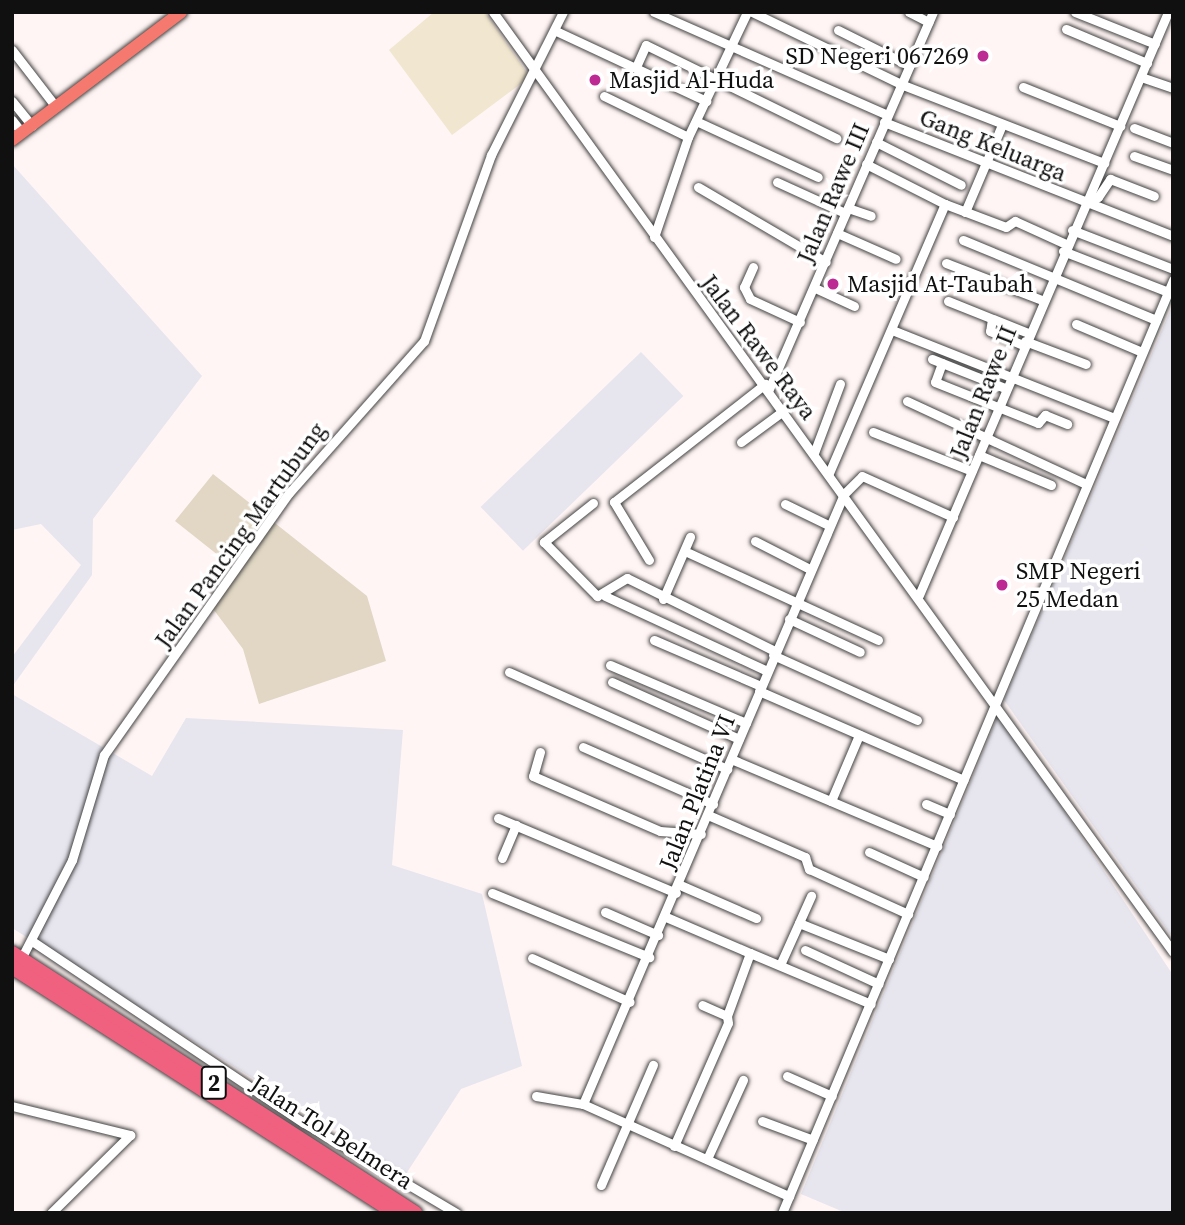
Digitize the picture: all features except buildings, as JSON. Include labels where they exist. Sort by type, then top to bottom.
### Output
[{"type":"highway","name":"Jalan Tol Belmera","points":[[18,953],[415,1213]]},
{"type":"highway","name":"Jalan Tol Belmera","points":[[12,967],[395,1213]]},
{"type":"main road","points":[[22,133],[181,12]]},
{"type":"street","name":"Jalan Rawe Raya","points":[[493,12],[654,237],[919,595],[1173,952]]},
{"type":"street","name":"Jalan Pancing Martubung","points":[[18,953],[32,941],[72,860],[104,755],[289,493],[424,341],[491,155],[535,74],[563,12]]},
{"type":"street","name":"Gang Keluarga","points":[[654,12],[733,45],[985,165],[1089,200],[1173,236]]},
{"type":"street","points":[[654,237],[688,137],[749,12],[902,85],[1104,163]]},
{"type":"street","points":[[909,12],[929,22]]},
{"type":"street","name":"Jalan Rawe III","points":[[767,387],[800,322],[933,12]]},
{"type":"street","points":[[1075,12],[1155,44]]},
{"type":"street","name":"Jalan Rawe II","points":[[919,595],[1064,247],[1089,200],[1168,12]]},
{"type":"street","points":[[1066,29],[1147,63]]},
{"type":"street","points":[[838,30],[910,66]]},
{"type":"street","points":[[556,31],[706,101]]},
{"type":"street","points":[[636,68],[646,45],[836,138]]},
{"type":"street","points":[[12,50],[56,107]]},
{"type":"street","points":[[1141,77],[1173,88]]},
{"type":"street","points":[[1023,87],[1120,126]]},
{"type":"street","points":[[604,96],[688,137]]},
{"type":"street","points":[[12,101],[22,133]]},
{"type":"street","points":[[12,120],[22,133]]},
{"type":"street","points":[[696,121],[818,177]]},
{"type":"street","points":[[965,212],[1003,125]]},
{"type":"street","points":[[1134,128],[1173,143]]},
{"type":"street","points":[[876,142],[961,185]]},
{"type":"street","points":[[1134,156],[1173,170]]},
{"type":"street","points":[[866,164],[945,204],[1006,227],[1015,221],[1064,247],[1168,292]]},
{"type":"street","points":[[1089,200],[1098,197],[1110,178],[1154,196]]},
{"type":"street","points":[[777,182],[847,210],[871,216]]},
{"type":"street","points":[[698,187],[825,261]]},
{"type":"street","points":[[829,473],[945,204]]},
{"type":"street","points":[[1072,230],[1173,270]]},
{"type":"street","points":[[837,233],[896,259]]},
{"type":"street","points":[[963,240],[1053,274],[1156,320]]},
{"type":"street","points":[[946,264],[1042,300]]},
{"type":"street","points":[[753,267],[744,287],[750,299],[800,322]]},
{"type":"street","points":[[782,1213],[964,780],[1000,708],[1086,484],[1173,280]]},
{"type":"street","points":[[815,288],[854,306]]},
{"type":"street","points":[[948,302],[992,319],[989,331],[1025,340],[1086,364]]},
{"type":"street","points":[[1076,324],[1142,352]]},
{"type":"street","points":[[892,330],[1114,418]]},
{"type":"street","points":[[1005,388],[937,361],[935,382],[1038,423],[1045,415],[1067,424]]},
{"type":"street","points":[[814,453],[840,384]]},
{"type":"street","points":[[649,561],[614,502],[767,387]]},
{"type":"street","points":[[906,401],[1086,484]]},
{"type":"street","points":[[741,442],[783,411]]},
{"type":"street","points":[[873,432],[972,471]]},
{"type":"street","points":[[979,455],[1051,485]]},
{"type":"street","points":[[844,494],[862,476],[953,517]]},
{"type":"street","name":"Jalan Platina VI","points":[[583,1104],[659,935],[774,653],[828,525],[844,494]]},
{"type":"street","points":[[593,503],[544,542],[597,596],[605,596],[767,671]]},
{"type":"street","points":[[785,504],[828,525]]},
{"type":"street","points":[[663,600],[690,537]]},
{"type":"street","points":[[755,541],[810,569]]},
{"type":"street","points":[[689,553],[795,605],[878,640]]},
{"type":"street","points":[[605,596],[625,578],[663,600],[917,720]]},
{"type":"street","points":[[789,619],[860,652]]},
{"type":"street","points":[[654,640],[859,736],[964,780]]},
{"type":"street","points":[[610,665],[746,723]]},
{"type":"street","points":[[509,672],[729,764],[831,801],[937,846]]},
{"type":"street","points":[[612,682],[739,739]]},
{"type":"street","points":[[831,801],[859,736]]},
{"type":"street","points":[[583,747],[713,804]]},
{"type":"street","points":[[540,751],[533,776],[660,831],[701,834]]},
{"type":"street","points":[[926,804],[950,814]]},
{"type":"street","points":[[708,815],[805,857],[809,869],[908,914]]},
{"type":"street","points":[[498,818],[756,918]]},
{"type":"street","points":[[502,858],[516,825]]},
{"type":"street","points":[[869,852],[924,877]]},
{"type":"street","points":[[492,893],[649,957]]},
{"type":"street","points":[[780,965],[811,896]]},
{"type":"street","points":[[605,912],[659,935]]},
{"type":"street","points":[[666,917],[871,1004]]},
{"type":"street","points":[[799,923],[889,959]]},
{"type":"street","points":[[32,941],[286,1112],[456,1213]]},
{"type":"street","points":[[805,950],[879,984]]},
{"type":"street","points":[[674,1146],[750,953]]},
{"type":"street","points":[[532,958],[630,1002]]},
{"type":"street","points":[[702,1005],[727,1016]]},
{"type":"street","points":[[601,1185],[631,1126],[653,1065]]},
{"type":"street","points":[[787,1076],[832,1096]]},
{"type":"street","points":[[707,1159],[743,1080]]},
{"type":"street","points":[[536,1096],[583,1104],[789,1196]]},
{"type":"street","points":[[12,1106],[130,1135],[51,1213]]},
{"type":"street","points":[[762,1121],[813,1140]]},
{"type":"shaded area","points":[[434,12],[485,12],[530,77],[452,135],[389,50]]},
{"type":"shaded area","points":[[12,164],[202,376],[93,519],[92,575],[12,687],[12,657],[81,565],[41,524],[12,530]]},
{"type":"shaded area","points":[[1173,304],[1173,938],[1004,700]]},
{"type":"shaded area","points":[[641,352],[683,396],[523,551],[481,507]]},
{"type":"shaded area","points":[[213,474],[367,596],[386,661],[259,704],[243,649],[208,602],[233,567],[175,521]]},
{"type":"shaded area","points":[[12,694],[152,776],[186,718],[403,730],[392,865],[482,894],[522,1066],[461,1089],[406,1174],[12,928]]},
{"type":"shaded area","points":[[999,713],[1173,975],[1173,1213],[846,1213],[801,1194]]},
{"type":"waterway","points":[[1150,347],[1173,293]]},
{"type":"place","name":"SD Negeri 067269","points":[[983,56]]},
{"type":"place","name":"Masjid Al-Huda","points":[[595,80]]},
{"type":"place","name":"Masjid At-Taubah","points":[[833,284]]},
{"type":"place","name":"SMP Negeri 25 Medan","points":[[1002,585]]}]
